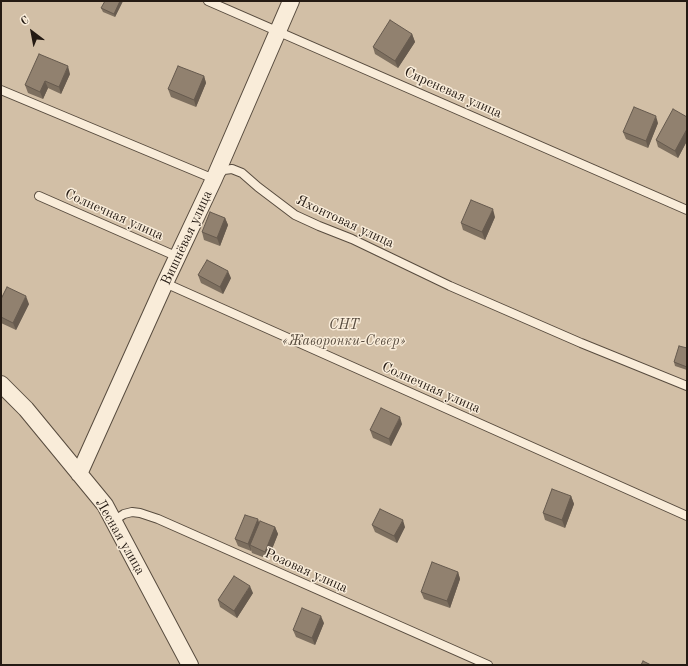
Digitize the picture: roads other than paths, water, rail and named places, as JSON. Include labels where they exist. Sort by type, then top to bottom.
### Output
[{"type":"street","name":"Вишнёвая улица","points":[[79,474],[165,283],[214,179],[291,1]]},
{"type":"street","name":"Лесная улица","points":[[1,384],[26,409],[105,505],[190,665]]},
{"type":"lane","name":"Сиреневая улица","points":[[208,1],[687,210]]},
{"type":"lane","points":[[1,90],[214,179]]},
{"type":"lane","name":"Яхонтовая улица","points":[[214,179],[224,170],[232,169],[242,173],[295,215],[352,239],[450,286],[581,343],[687,386]]},
{"type":"lane","name":"Солнечная улица","points":[[39,196],[178,257]]},
{"type":"lane","name":"Солнечная улица","points":[[165,283],[687,516]]},
{"type":"lane","name":"Розовая улица","points":[[113,521],[124,514],[132,512],[158,519],[488,665]]},
{"type":"park label","name":"СНТ «Жаворонки-Север»","points":[[344,334]]}]
